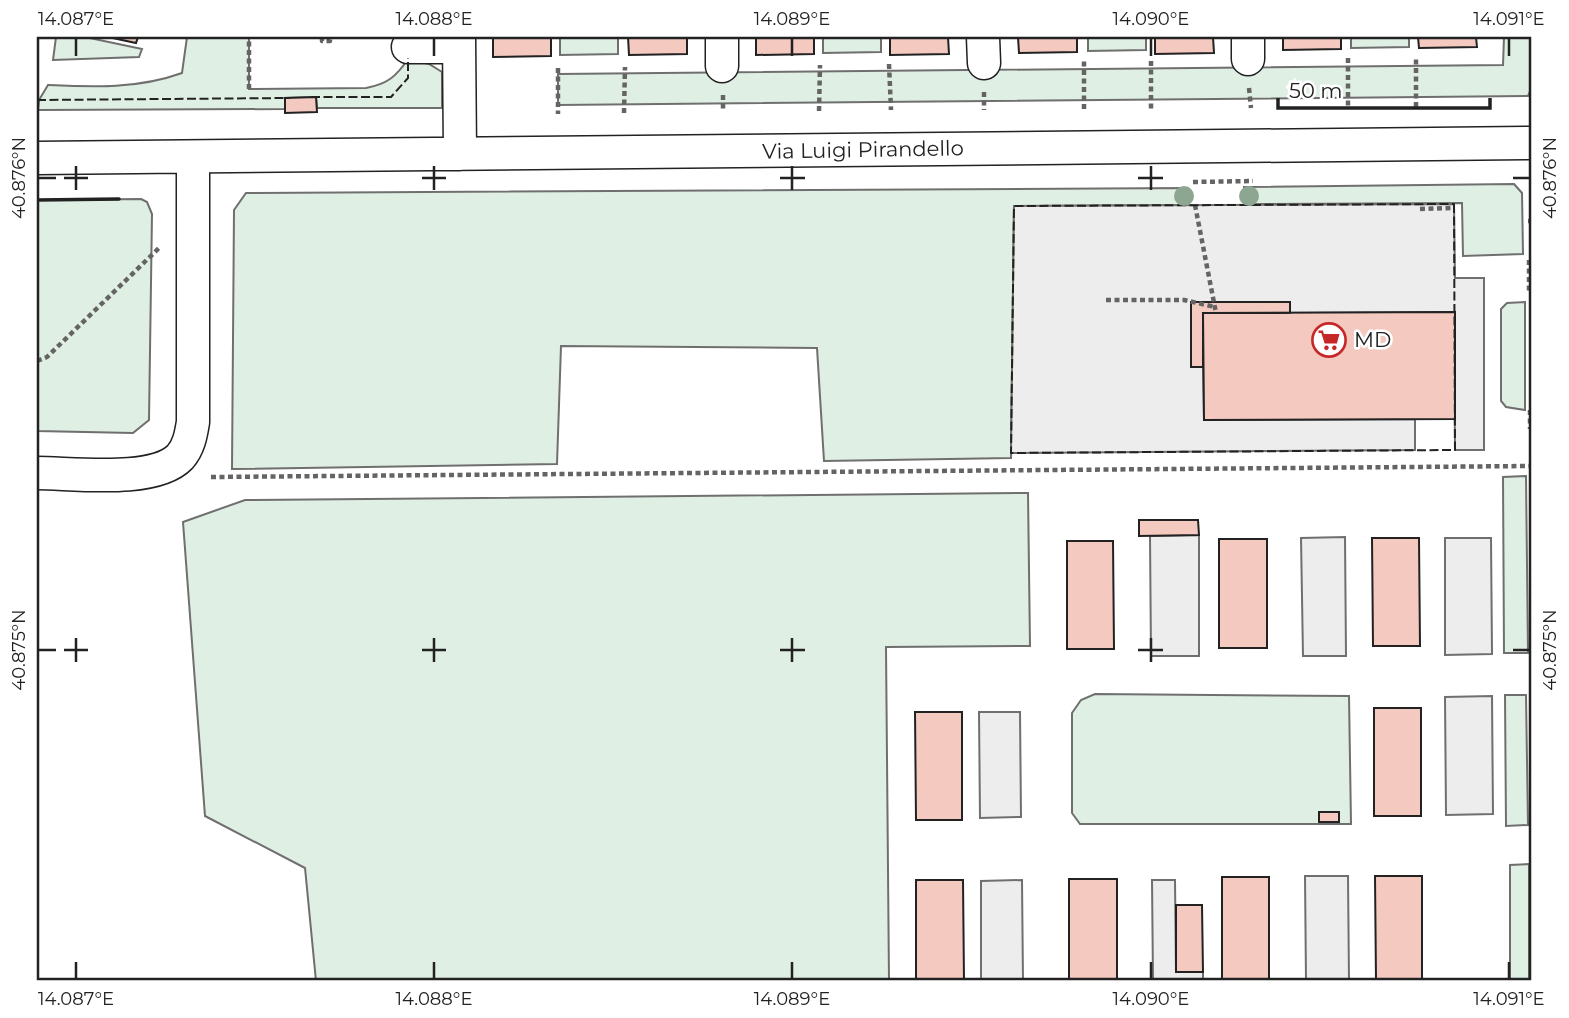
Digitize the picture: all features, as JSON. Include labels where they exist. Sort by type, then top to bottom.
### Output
[{"type":"street","points":[[408,47],[459,42],[460,154]]},
{"type":"street","name":"Via Luigi Pirandello","points":[[37,158],[1532,143]]},
{"type":"street","points":[[37,473],[141,474],[163,468],[180,457],[190,440],[193,422],[193,157]]},
{"type":"path","points":[[249,37],[249,89]]},
{"type":"path","points":[[322,37],[322,41],[330,41],[330,37]]},
{"type":"path","points":[[1416,57],[1416,107]]},
{"type":"path","points":[[1348,58],[1348,108]]},
{"type":"path","points":[[1084,61],[1084,109]]},
{"type":"path","points":[[1151,61],[1151,109]]},
{"type":"path","points":[[890,64],[891,110]]},
{"type":"path","points":[[818,111],[820,65]]},
{"type":"path","points":[[624,113],[625,67]]},
{"type":"path","points":[[558,68],[558,114]]},
{"type":"path","points":[[1193,182],[1253,181]]},
{"type":"path","points":[[1195,205],[1216,313]]},
{"type":"path","points":[[1420,209],[1454,208]]},
{"type":"path","points":[[37,361],[47,357],[159,248]]},
{"type":"path","points":[[1529,260],[1529,293]]},
{"type":"path","points":[[1106,300],[1184,300],[1215,307]]},
{"type":"path","points":[[1530,410],[1530,429]]},
{"type":"path","points":[[211,477],[1530,466]]},
{"type":"path","points":[[1532,657],[1532,688]]},
{"type":"green space","points":[[56,37],[85,37],[142,49],[139,57],[53,60]]},
{"type":"green space","points":[[187,37],[249,37],[249,89],[366,88],[390,79],[408,59],[429,64],[442,72],[442,108],[317,108],[316,97],[285,98],[285,109],[38,110],[39,100],[48,85],[132,84],[182,73]]},
{"type":"green space","points":[[560,37],[618,37],[618,54],[560,55]]},
{"type":"green space","points":[[823,37],[881,37],[881,52],[823,53]]},
{"type":"green space","points":[[1088,37],[1146,37],[1146,50],[1088,51]]},
{"type":"green space","points":[[1351,37],[1409,37],[1409,47],[1351,48]]},
{"type":"green space","points":[[1504,37],[1532,37],[1532,87],[1528,96],[558,105],[558,74],[1503,65]]},
{"type":"green space","points":[[1514,184],[1522,193],[1523,254],[1463,256],[1462,203],[1245,204],[1244,187]]},
{"type":"green space","points":[[1188,188],[1187,205],[1014,206],[1011,458],[824,461],[817,348],[561,346],[557,464],[232,469],[234,210],[246,193]]},
{"type":"green space","points":[[141,199],[147,202],[152,214],[149,420],[133,433],[37,431],[37,200]]},
{"type":"green space","points":[[1525,302],[1525,410],[1506,407],[1501,401],[1501,309],[1507,303]]},
{"type":"green space","points":[[1526,476],[1528,653],[1504,653],[1503,477]]},
{"type":"green space","points":[[1028,493],[1030,646],[886,647],[889,981],[316,981],[305,868],[205,816],[183,522],[245,500]]},
{"type":"green space","points":[[1095,694],[1349,696],[1351,824],[1080,824],[1072,813],[1072,713],[1081,700]]},
{"type":"green space","points":[[1505,695],[1526,695],[1528,825],[1506,826]]},
{"type":"green space","points":[[1529,864],[1529,981],[1510,981],[1510,865]]},
{"type":"shaded area","points":[[1454,204],[1455,278],[1484,278],[1484,450],[1455,450],[1454,312],[1290,313],[1289,302],[1192,302],[1191,367],[1203,367],[1204,420],[1415,419],[1415,450],[1011,453],[1014,206]]},
{"type":"shaded area","points":[[1199,535],[1199,656],[1151,656],[1150,536]]},
{"type":"shaded area","points":[[1345,537],[1346,656],[1303,656],[1301,538]]},
{"type":"shaded area","points":[[1445,538],[1491,538],[1492,654],[1445,655]]},
{"type":"shaded area","points":[[1492,696],[1493,814],[1446,815],[1445,697]]},
{"type":"shaded area","points":[[979,712],[1020,712],[1021,817],[980,818]]},
{"type":"shaded area","points":[[1305,876],[1348,876],[1349,981],[1306,981]]},
{"type":"shaded area","points":[[1022,880],[1023,981],[981,981],[981,881]]},
{"type":"shaded area","points":[[1152,880],[1175,880],[1176,972],[1203,972],[1203,981],[1153,981]]},
{"type":"building","points":[[108,37],[138,37],[136,43]]},
{"type":"building","points":[[493,37],[551,37],[551,56],[493,57]]},
{"type":"building","points":[[628,37],[687,37],[687,54],[629,55]]},
{"type":"building","points":[[756,37],[814,37],[814,54],[756,55]]},
{"type":"building","points":[[890,37],[948,37],[949,54],[890,55]]},
{"type":"building","points":[[1018,37],[1077,37],[1077,52],[1019,53]]},
{"type":"building","points":[[1155,37],[1213,37],[1214,53],[1155,54]]},
{"type":"building","points":[[1283,37],[1341,37],[1341,49],[1283,50]]},
{"type":"building","points":[[1418,37],[1476,37],[1477,47],[1419,48]]},
{"type":"building","points":[[316,97],[317,112],[285,113],[285,98]]},
{"type":"building","points":[[1191,302],[1290,302],[1290,313],[1203,313],[1203,367],[1191,367]]},
{"type":"building","name":"MD","points":[[1455,312],[1455,419],[1204,420],[1203,313]]},
{"type":"building","points":[[1139,520],[1198,520],[1199,535],[1139,536]]},
{"type":"building","points":[[1372,538],[1419,538],[1420,646],[1373,646]]},
{"type":"building","points":[[1219,539],[1267,539],[1267,648],[1219,648]]},
{"type":"building","points":[[1067,541],[1113,541],[1114,649],[1067,649]]},
{"type":"building","points":[[1374,708],[1421,708],[1421,816],[1374,816]]},
{"type":"building","points":[[915,712],[962,712],[962,820],[916,820]]},
{"type":"building","points":[[1319,812],[1339,812],[1339,822],[1319,822]]},
{"type":"building","points":[[1375,876],[1422,876],[1422,981],[1376,981]]},
{"type":"building","points":[[1222,877],[1269,877],[1269,981],[1222,981]]},
{"type":"building","points":[[1069,879],[1117,879],[1117,981],[1069,981]]},
{"type":"building","points":[[916,880],[963,880],[964,981],[916,981]]},
{"type":"building","points":[[1176,905],[1202,905],[1203,972],[1176,972]]},
{"type":"fence","points":[[311,97],[391,97],[408,78],[408,58]]},
{"type":"fence","points":[[37,100],[290,98]]},
{"type":"fence","points":[[1454,204],[1455,450],[1011,453],[1014,206],[1454,204]]},
{"type":"wall","points":[[37,200],[119,199]]},
{"type":"place","name":"MD","points":[[1329,340]]}]
